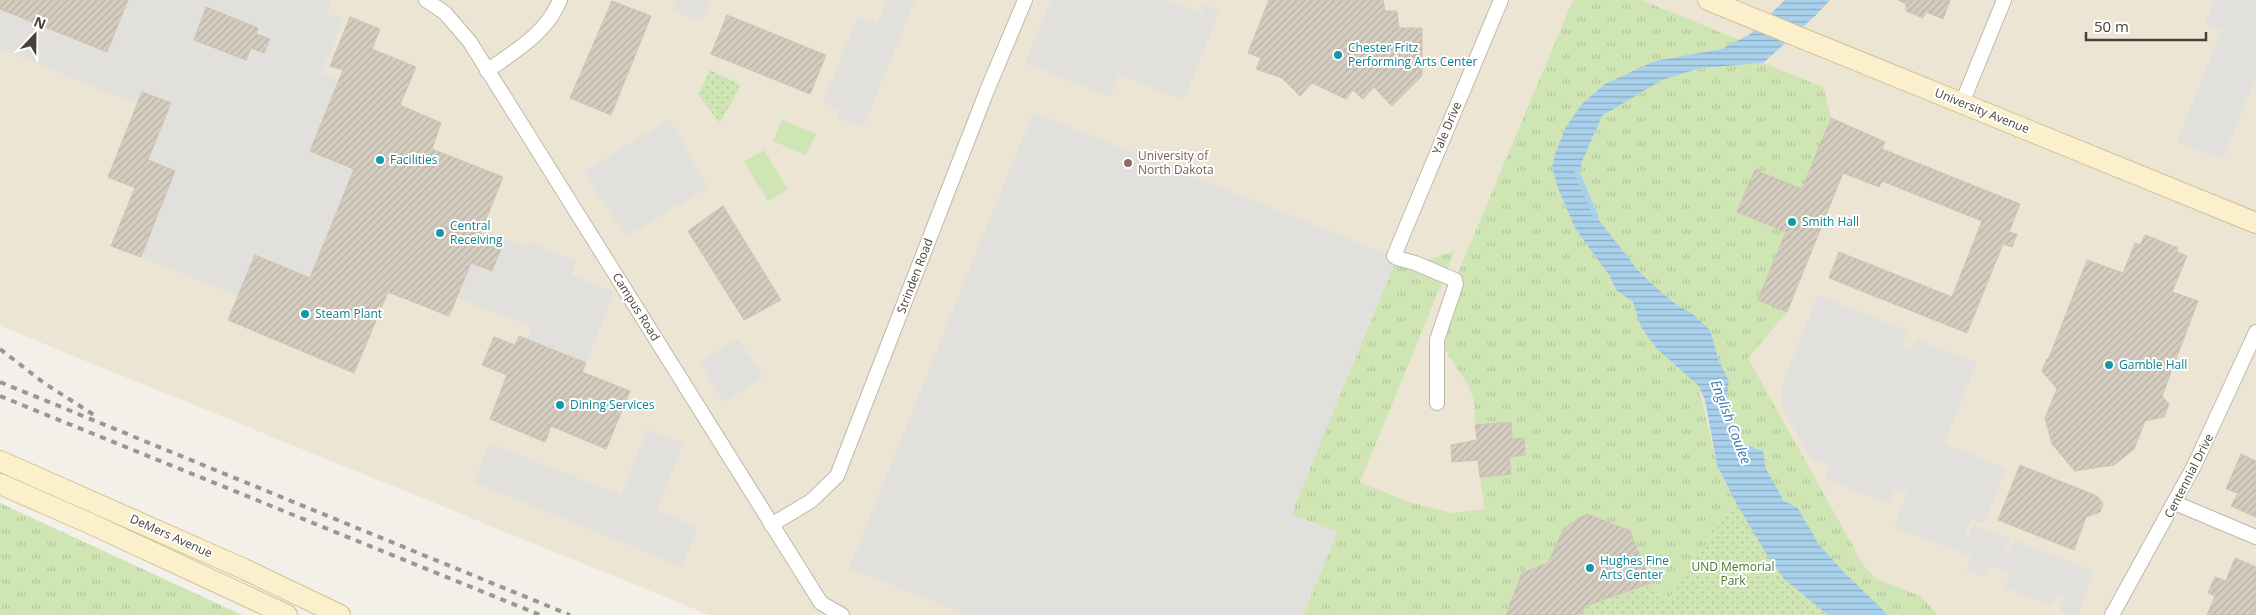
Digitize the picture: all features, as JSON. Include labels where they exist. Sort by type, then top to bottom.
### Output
[{"type":"main road","name":"University Avenue","points":[[1708,0],[2256,223]]},
{"type":"main road","name":"DeMers Avenue","points":[[0,461],[244,569],[340,615]]},
{"type":"main road","name":"DeMers Avenue","points":[[0,484],[287,615]]},
{"type":"street","name":"Campus Road","points":[[426,0],[445,13],[470,42],[821,602],[842,615]]},
{"type":"street","points":[[487,71],[533,39],[556,10],[560,0]]},
{"type":"street","name":"Strinden Road","points":[[771,524],[811,501],[837,476],[986,93],[1025,0]]},
{"type":"street","name":"Yale Drive","points":[[1437,403],[1437,340],[1456,284],[1455,280],[1415,263],[1395,257],[1501,0]]},
{"type":"street","points":[[1962,103],[2004,0]]},
{"type":"street","name":"Centennial Drive","points":[[2112,615],[2175,504],[2214,427],[2256,332]]},
{"type":"street","points":[[2175,504],[2256,537]]},
{"type":"shaded area","name":"University of North Dakota","points":[[0,0],[2256,0],[2256,615],[709,615],[0,326]]},
{"type":"shaded area","points":[[128,0],[332,0],[327,13],[343,19],[322,73],[339,80],[310,151],[354,169],[310,278],[255,255],[239,296],[141,257],[175,171],[148,160],[170,103],[142,92],[137,104],[0,49],[0,9],[107,52]]},
{"type":"shaded area","points":[[677,0],[711,0],[701,22],[672,10]]},
{"type":"shaded area","points":[[887,0],[915,0],[863,128],[837,118],[840,110],[823,103],[858,16],[877,24]]},
{"type":"shaded area","points":[[1051,0],[1169,0],[1201,13],[1204,4],[1220,10],[1184,100],[1119,75],[1110,97],[1025,63]]},
{"type":"shaded area","points":[[2214,0],[2256,0],[2256,77],[2223,160],[2177,142],[2221,31],[2205,24]]},
{"type":"shaded area","points":[[1033,112],[1397,258],[1291,514],[1337,532],[1303,615],[967,615],[849,568]]},
{"type":"shaded area","points":[[670,119],[708,187],[626,237],[583,172]]},
{"type":"shaded area","points":[[482,229],[527,247],[529,242],[576,261],[571,275],[614,292],[586,363],[527,339],[532,327],[457,298],[471,263],[502,246],[479,237]]},
{"type":"shaded area","points":[[1818,295],[1908,331],[1902,347],[1911,350],[1916,339],[1977,363],[1944,444],[2006,468],[1984,524],[1971,519],[1964,537],[1968,539],[1973,525],[2010,539],[2005,550],[2010,552],[2015,540],[2094,571],[2078,615],[2071,615],[2059,610],[2064,596],[2056,594],[2052,605],[2005,588],[2010,573],[1990,566],[1986,577],[1966,570],[1971,556],[1894,527],[1907,493],[1896,489],[1890,504],[1825,479],[1830,466],[1815,461],[1807,453],[1784,411],[1781,396],[1784,379]]},
{"type":"shaded area","points":[[738,339],[764,377],[724,403],[699,362]]},
{"type":"shaded area","points":[[647,429],[683,444],[657,510],[698,527],[682,567],[474,482],[489,443],[621,495]]},
{"type":"green space","points":[[1573,0],[1641,0],[1740,40],[1721,49],[1655,61],[1552,168],[1616,290],[1633,302],[1675,363],[1698,385],[1717,465],[1735,501],[1666,603],[1651,583],[1630,531],[1587,514],[1564,528],[1548,563],[1522,574],[1506,615],[1303,615],[1337,532],[1291,515],[1394,263],[1421,262],[1455,251],[1360,482],[1409,502],[1451,513],[1485,509],[1480,477],[1510,474],[1509,457],[1525,455],[1524,438],[1512,439],[1511,422],[1475,425],[1474,401],[1468,385],[1441,343],[1455,280]]},
{"type":"green space","points":[[1763,63],[1823,87],[1831,118],[1802,189],[1755,170],[1738,212],[1786,232],[1787,312],[1748,358],[1864,566],[1876,579],[1920,596],[1938,615],[1888,615],[1820,546],[1797,507],[1784,501],[1766,469],[1763,451],[1737,442],[1726,403],[1729,381],[1719,361],[1710,330],[1693,314],[1677,305],[1652,284],[1600,228],[1578,182],[1581,164],[1602,116],[1662,80],[1701,68]]},
{"type":"green space","points":[[710,70],[741,85],[720,123],[698,95]]},
{"type":"green space","points":[[782,120],[816,134],[806,155],[773,141]]},
{"type":"green space","points":[[764,150],[788,189],[768,201],[744,162]]},
{"type":"green space","name":"UND Memorial Park","points":[[1735,501],[1765,552],[1784,579],[1828,615],[1581,615],[1585,606],[1651,583],[1667,602]]},
{"type":"green space","points":[[0,503],[242,615],[0,615]]},
{"type":"water","points":[[1785,0],[1830,0],[1763,63],[1701,68],[1662,80],[1602,116],[1581,164],[1578,182],[1594,214],[1637,269],[1677,305],[1693,314],[1710,330],[1719,361],[1729,381],[1726,403],[1728,417],[1737,442],[1763,451],[1766,469],[1784,501],[1797,507],[1820,546],[1888,615],[1828,615],[1784,579],[1765,552],[1735,501],[1717,465],[1705,400],[1698,385],[1657,349],[1641,327],[1633,302],[1616,290],[1609,275],[1575,228],[1558,188],[1552,168],[1555,154],[1566,127],[1582,104],[1605,84],[1655,61],[1721,49],[1749,35]]},
{"type":"building","points":[[0,0],[128,0],[107,52],[0,9]]},
{"type":"building","name":"Chester Fritz Performing Arts Center","points":[[1269,0],[1383,0],[1385,11],[1397,11],[1399,28],[1422,28],[1422,76],[1392,106],[1374,87],[1363,99],[1353,90],[1346,99],[1312,83],[1300,96],[1282,78],[1256,69],[1261,58],[1248,53]]},
{"type":"building","points":[[1898,0],[1950,0],[1943,19],[1926,12],[1923,18],[1906,11],[1906,4]]},
{"type":"building","points":[[612,1],[651,16],[611,115],[570,98]]},
{"type":"building","points":[[206,7],[258,28],[256,34],[270,39],[264,53],[251,48],[246,60],[194,40]]},
{"type":"building","points":[[727,15],[826,55],[810,94],[711,54]]},
{"type":"building","points":[[350,17],[380,29],[372,49],[416,67],[400,105],[441,123],[432,149],[503,177],[479,237],[502,246],[492,271],[471,263],[449,316],[388,292],[354,373],[228,320],[255,255],[310,278],[354,169],[310,151],[343,70],[330,66]]},
{"type":"building","points":[[142,92],[171,103],[148,160],[175,171],[141,257],[111,246],[135,188],[108,177]]},
{"type":"building","points":[[1831,118],[1885,142],[1882,149],[2020,204],[2009,232],[2017,234],[2012,247],[2003,244],[1967,333],[1829,278],[1839,252],[1952,297],[1982,221],[1882,181],[1879,187],[1843,173],[1787,312],[1758,300],[1786,232],[1737,212],[1755,170],[1802,189]]},
{"type":"building","points":[[723,206],[781,300],[744,320],[688,231]]},
{"type":"building","name":"Gamble Hall","points":[[2145,235],[2178,248],[2176,251],[2187,256],[2172,292],[2198,301],[2162,396],[2169,404],[2164,417],[2145,421],[2134,449],[2114,465],[2075,471],[2052,444],[2045,418],[2057,389],[2042,371],[2049,358],[2087,260],[2123,273],[2135,243],[2140,245]]},
{"type":"building","name":"Dining Services","points":[[519,336],[586,363],[582,372],[630,391],[606,449],[551,426],[545,442],[490,419],[507,375],[482,365],[494,337],[515,345]]},
{"type":"building","points":[[1511,422],[1512,439],[1524,438],[1525,455],[1509,457],[1511,474],[1480,477],[1478,460],[1452,462],[1451,445],[1477,440],[1475,425]]},
{"type":"building","points":[[2241,454],[2256,461],[2256,517],[2231,506],[2238,493],[2226,489]]},
{"type":"building","points":[[2020,465],[2097,496],[2103,504],[2100,512],[2086,517],[2074,550],[1998,520]]},
{"type":"building","name":"Hughes Fine Arts Center","points":[[1587,514],[1630,531],[1651,583],[1585,606],[1581,615],[1506,615],[1522,573],[1548,563],[1564,528]]},
{"type":"building","points":[[2235,558],[2256,567],[2256,615],[2207,615],[2215,596],[2208,593],[2215,577],[2226,581]]},
{"type":"waterway","name":"English Coulee","points":[[1577,172],[1596,217]]},
{"type":"railway","points":[[0,349],[44,383],[94,415]]},
{"type":"railway","points":[[0,382],[570,615]]},
{"type":"railway","points":[[0,396],[540,615]]},
{"type":"place","name":"Chester Fritz Performing Arts Center","points":[[1338,55]]},
{"type":"place","name":"Facilities","points":[[380,160]]},
{"type":"place","name":"University of North Dakota","points":[[1128,163]]},
{"type":"place","name":"Smith Hall","points":[[1792,222]]},
{"type":"place","name":"Central Receiving","points":[[440,233]]},
{"type":"place","name":"Steam Plant","points":[[305,314]]},
{"type":"place","name":"Gamble Hall","points":[[2109,365]]},
{"type":"place","name":"Dining Services","points":[[560,405]]},
{"type":"place","name":"Hughes Fine Arts Center","points":[[1590,568]]}]
